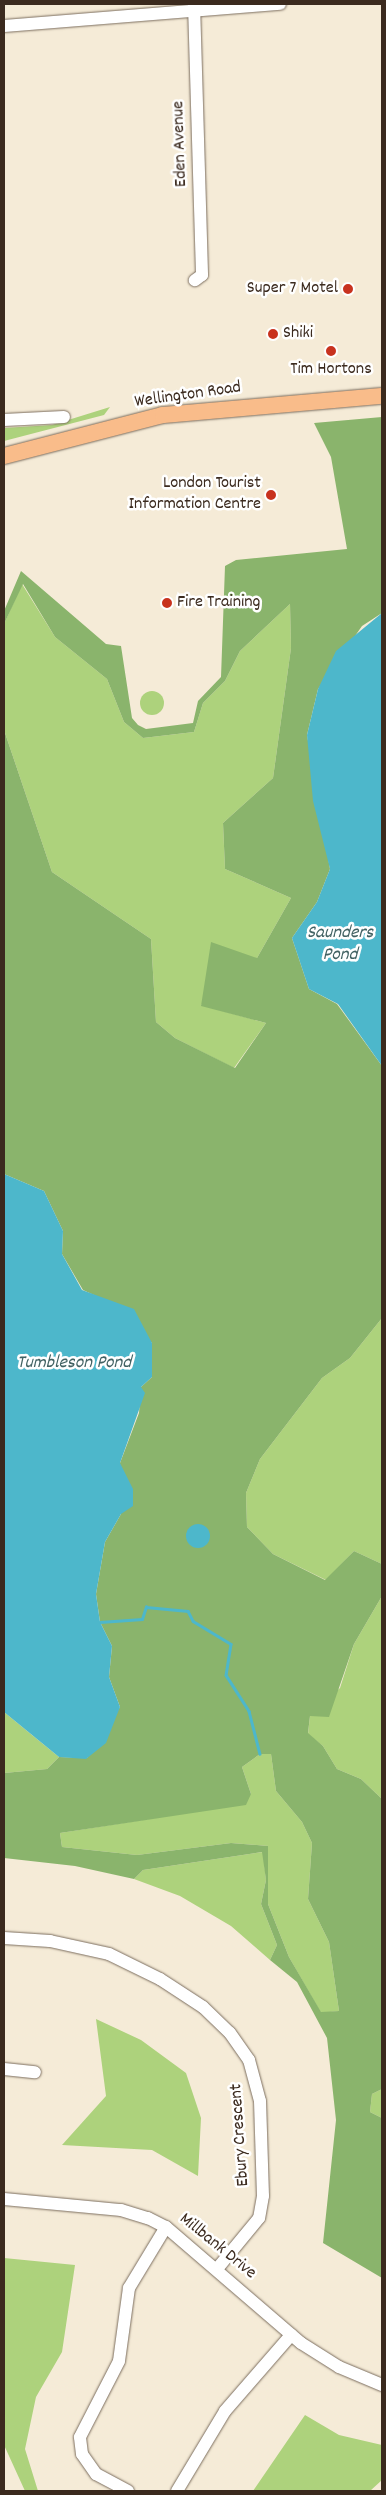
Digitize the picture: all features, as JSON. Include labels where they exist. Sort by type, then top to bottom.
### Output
[{"type":"main road","name":"Wellington Road","points":[[4,456],[163,415],[382,396]]},
{"type":"street","points":[[4,26],[194,7],[280,4]]},
{"type":"street","name":"Eden Avenue","points":[[194,7],[202,275],[195,280]]},
{"type":"street","points":[[4,420],[64,417]]},
{"type":"street","name":"Ebury Crescent","points":[[4,1938],[50,1941],[109,1954],[160,1978],[202,2008],[230,2033],[250,2060],[260,2102],[263,2196],[259,2218],[217,2269]]},
{"type":"street","points":[[4,2069],[35,2072]]},
{"type":"street","name":"Millbank Drive","points":[[4,2200],[121,2210],[166,2227],[217,2269],[291,2335],[340,2367],[382,2385]]},
{"type":"street","points":[[128,2491],[96,2474],[82,2454],[80,2437],[119,2361],[129,2288],[166,2227]]},
{"type":"street","points":[[177,2491],[225,2411],[291,2335]]},
{"type":"green space","points":[[110,407],[104,415],[4,441],[4,428],[52,425]]},
{"type":"green space","points":[[382,417],[382,613],[362,626],[318,689],[307,735],[330,869],[317,902],[292,938],[309,989],[337,1004],[382,1066],[382,1318],[350,1358],[322,1378],[260,1459],[246,1493],[247,1527],[273,1554],[325,1580],[354,1551],[382,1564],[382,1596],[354,1644],[329,1717],[310,1716],[308,1733],[323,1746],[337,1769],[361,1779],[382,1799],[382,2089],[372,2094],[370,2112],[382,2118],[382,2278],[323,2243],[336,2120],[327,2038],[297,1982],[270,1960],[277,1945],[261,1904],[266,1880],[262,1852],[143,1870],[134,1879],[75,1866],[4,1858],[4,1773],[47,1769],[59,1757],[87,1758],[120,1707],[109,1677],[112,1646],[100,1622],[96,1594],[105,1542],[121,1514],[120,1463],[139,1413],[141,1387],[152,1377],[152,1343],[107,1301],[83,1290],[62,1254],[63,1231],[44,1191],[4,1174],[4,730],[52,872],[151,939],[156,1022],[175,1038],[235,1068],[266,1023],[201,1006],[211,942],[257,958],[291,898],[225,869],[223,823],[273,778],[291,648],[290,604],[240,651],[225,681],[203,703],[194,732],[143,738],[124,722],[107,679],[55,637],[23,584],[4,624],[4,611],[21,571],[106,644],[121,646],[132,718],[138,725],[146,729],[193,723],[198,701],[221,677],[225,566],[236,560],[347,549],[331,457],[314,423]],"holes":[[[260,1754],[271,1754],[276,1791],[302,1822],[312,1843],[308,1899],[329,1942],[339,2011],[321,2012],[289,1957],[268,1904],[268,1846],[231,1843],[137,1855],[62,1847],[60,1833],[246,1805],[251,1794],[242,1767]]]},
{"type":"green space","points":[[22,584],[55,637],[107,679],[124,722],[143,738],[194,732],[203,703],[225,681],[240,651],[290,604],[291,648],[273,778],[223,823],[225,869],[291,898],[257,958],[201,1005],[266,1023],[234,1068],[175,1038],[156,1022],[151,939],[52,872],[4,730],[4,624]]},
{"type":"green space","points":[[152,691],[160,695],[164,703],[160,711],[152,715],[144,711],[140,703],[144,695]]},
{"type":"green space","points":[[382,1318],[382,1564],[354,1551],[326,1580],[273,1554],[247,1527],[246,1493],[260,1459],[322,1378],[350,1358]]},
{"type":"green space","points":[[382,1596],[382,1799],[361,1779],[337,1769],[323,1746],[308,1734],[310,1716],[340,1688],[354,1644]]},
{"type":"green space","points":[[4,1712],[59,1757],[47,1769],[4,1773]]},
{"type":"green space","points":[[260,1754],[271,1754],[276,1791],[302,1822],[312,1843],[308,1899],[329,1942],[339,2011],[321,2013],[289,1957],[268,1904],[268,1846],[231,1843],[137,1855],[62,1847],[60,1833],[155,1818],[251,1794],[242,1767]]},
{"type":"green space","points":[[263,1852],[266,1880],[261,1904],[277,1945],[270,1960],[231,1926],[180,1896],[134,1879],[143,1870]]},
{"type":"green space","points":[[96,2019],[141,2040],[186,2073],[201,2118],[198,2176],[152,2150],[62,2145],[106,2096]]},
{"type":"green space","points":[[382,2089],[382,2118],[370,2112],[372,2094]]},
{"type":"green space","points":[[4,2258],[75,2265],[62,2352],[36,2397],[25,2449],[38,2491],[25,2491],[4,2445]]},
{"type":"green space","points":[[305,2415],[339,2435],[382,2445],[382,2480],[370,2491],[253,2491]]},
{"type":"water","name":"Saunders Pond","points":[[382,613],[382,1066],[338,1004],[309,989],[292,938],[317,902],[330,869],[313,801],[307,735],[318,689],[336,651]]},
{"type":"water","name":"Tumbleson Pond","points":[[4,1174],[44,1191],[63,1231],[62,1254],[82,1290],[134,1309],[152,1343],[152,1377],[141,1387],[145,1393],[120,1463],[133,1489],[133,1506],[121,1514],[105,1542],[96,1594],[100,1622],[112,1646],[109,1677],[120,1707],[106,1743],[86,1759],[59,1757],[4,1712]]},
{"type":"water","points":[[198,1524],[206,1528],[210,1536],[206,1544],[198,1548],[190,1544],[186,1536],[190,1528]]},
{"type":"waterway","points":[[100,1622],[142,1619],[146,1607],[188,1611],[193,1621],[231,1644],[226,1675],[249,1711],[260,1754]]},
{"type":"place","name":"Super 7 Motel","points":[[348,289]]},
{"type":"place","name":"Shiki","points":[[273,334]]},
{"type":"place","name":"Tim Hortons","points":[[331,351]]},
{"type":"place","name":"London Tourist Information Centre","points":[[271,495]]},
{"type":"place","name":"Fire Training","points":[[167,603]]}]
